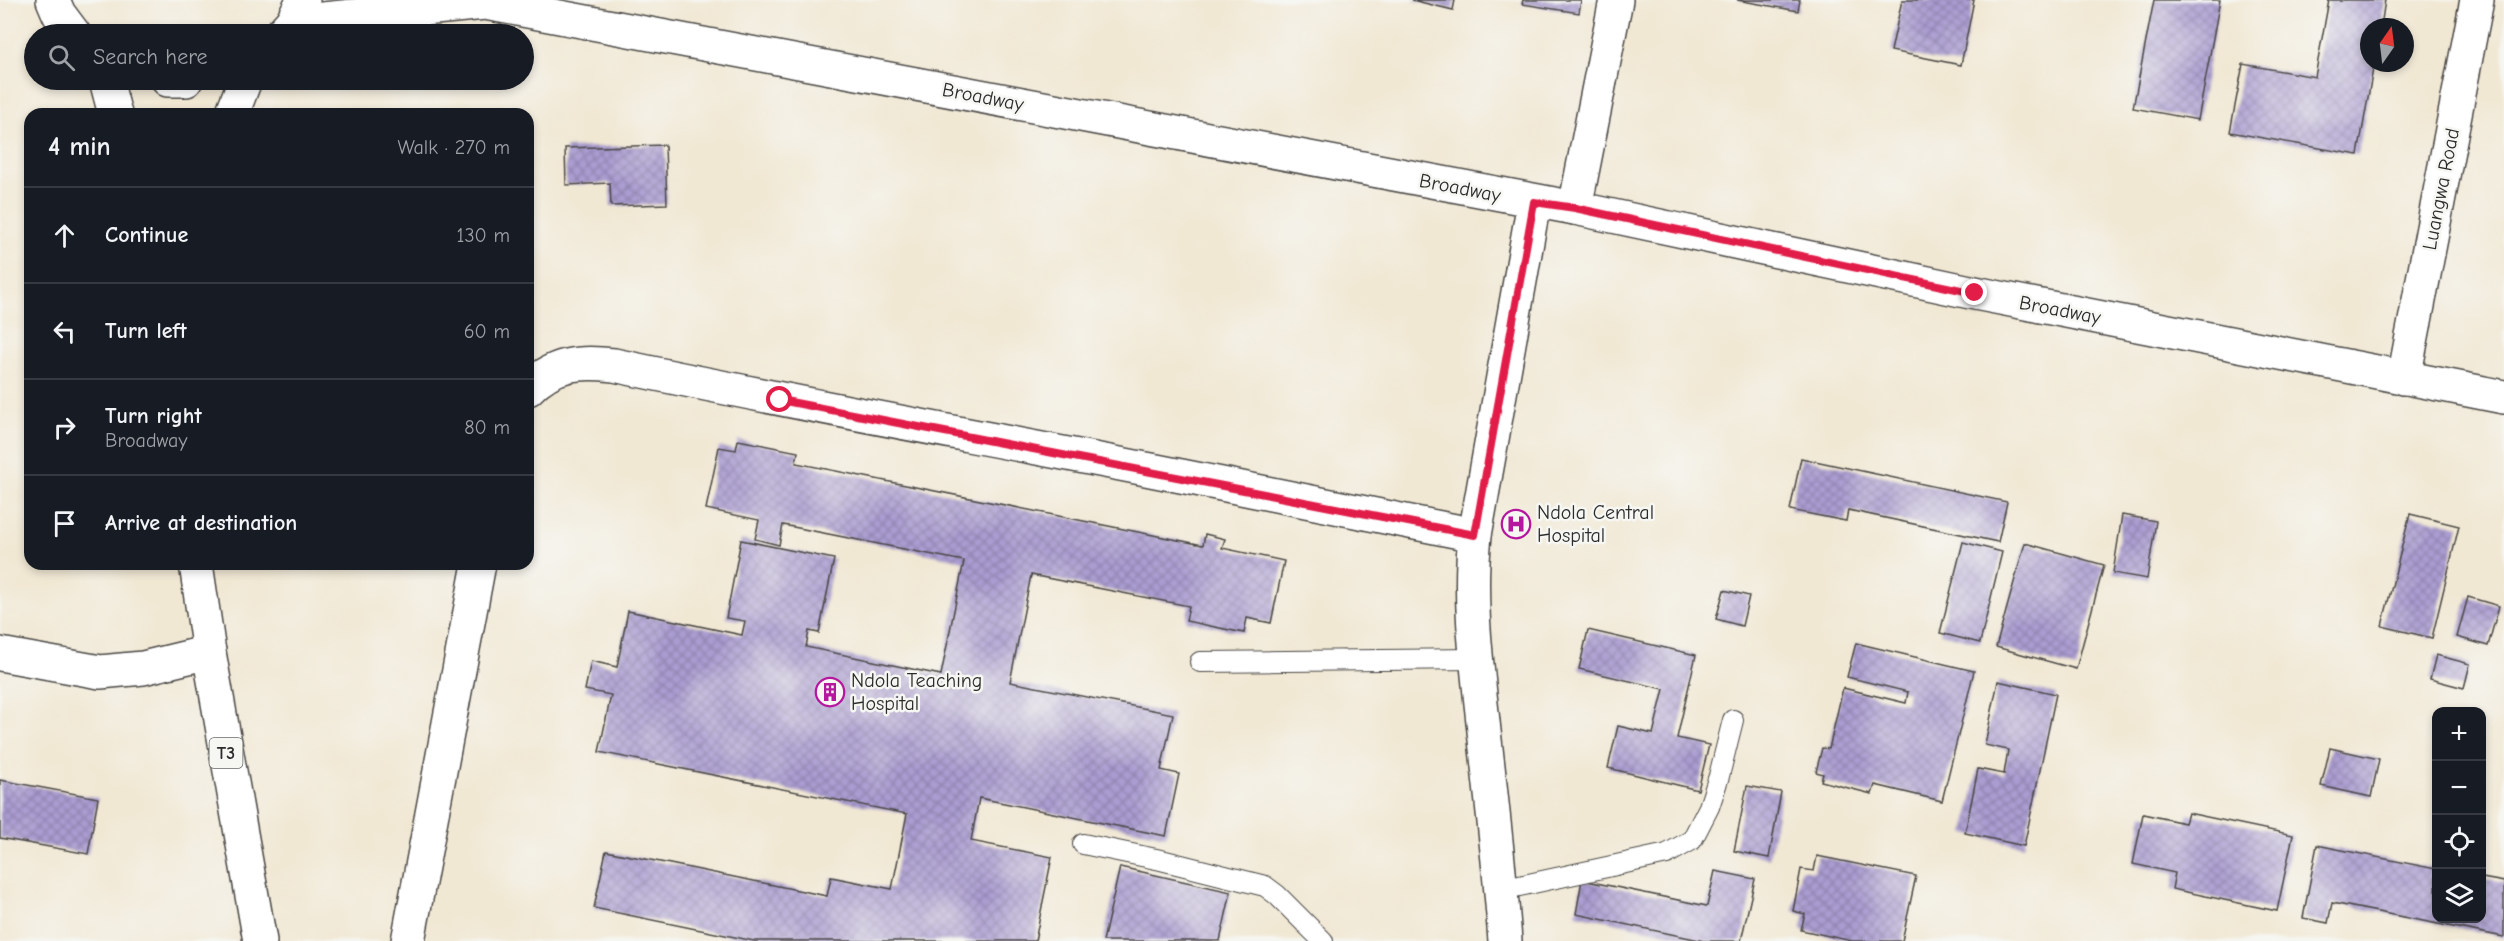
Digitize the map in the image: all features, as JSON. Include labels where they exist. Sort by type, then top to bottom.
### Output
[{"type":"main road","points":[[1575,208],[1616,0]]},
{"type":"main road","name":"Luangwa Road","points":[[2404,378],[2477,0]]},
{"type":"main road","name":"Broadway","points":[[292,19],[483,1],[1575,208],[1975,293],[2504,397]]},
{"type":"main road","points":[[109,90],[113,108]]},
{"type":"main road","points":[[234,108],[241,90]]},
{"type":"main road","points":[[1504,941],[1501,890],[1471,598],[1475,535],[1534,202]]},
{"type":"main road","points":[[534,383],[561,367],[586,362],[614,365],[780,400],[1475,535]]},
{"type":"main road","name":"T3","points":[[197,570],[208,652],[260,941]]},
{"type":"main road","points":[[408,941],[478,570]]},
{"type":"main road","points":[[0,654],[100,672],[143,668],[208,652]]},
{"type":"lane","points":[[1200,662],[1476,659]]},
{"type":"lane","points":[[1501,890],[1666,854],[1692,840],[1709,807],[1733,720]]},
{"type":"lane","points":[[1083,844],[1161,860],[1265,886],[1277,894],[1323,941]]},
{"type":"building","points":[[1412,0],[1455,0],[1453,10]]},
{"type":"building","points":[[1523,0],[1581,0],[1579,13],[1522,4]]},
{"type":"building","points":[[1737,0],[1800,0],[1798,11]]},
{"type":"building","points":[[1902,0],[1974,0],[1961,65],[1891,51]]},
{"type":"building","points":[[2154,0],[2220,0],[2198,120],[2133,108]]},
{"type":"building","points":[[2329,0],[2385,0],[2382,18],[2360,18],[2360,72],[2372,72],[2358,155],[2230,132],[2243,64],[2315,77]]},
{"type":"building","points":[[665,145],[667,204],[611,206],[610,183],[566,185],[565,148]]},
{"type":"building","name":"Ndola Teaching Hospital","points":[[738,440],[798,452],[796,463],[1203,545],[1205,534],[1225,539],[1222,548],[1284,561],[1271,623],[1247,618],[1244,633],[1186,621],[1189,606],[1031,575],[1010,682],[1173,714],[1161,770],[1179,774],[1166,836],[979,798],[971,841],[1052,857],[1035,941],[754,941],[594,908],[606,851],[827,896],[831,877],[892,889],[907,814],[599,752],[611,695],[585,690],[591,661],[617,667],[628,611],[742,635],[745,621],[726,618],[741,540],[834,559],[819,633],[809,631],[806,647],[941,675],[964,561],[783,525],[779,545],[755,539],[759,520],[706,509],[719,447],[736,450]]},
{"type":"building","points":[[1801,458],[2007,502],[1998,542],[1848,510],[1846,521],[1790,510]]},
{"type":"building","points":[[2410,514],[2459,526],[2432,638],[2382,626]]},
{"type":"building","points":[[2122,515],[2156,521],[2147,579],[2113,573]]},
{"type":"building","points":[[1963,542],[2002,552],[1980,643],[1940,633]]},
{"type":"building","points":[[2025,543],[2104,565],[2076,669],[1996,647]]},
{"type":"building","points":[[1724,590],[1749,596],[1742,626],[1716,619]]},
{"type":"building","points":[[2468,597],[2499,606],[2488,646],[2457,637]]},
{"type":"building","points":[[1588,630],[1696,655],[1677,738],[1709,745],[1698,790],[1608,768],[1618,726],[1653,734],[1664,689],[1579,669]]},
{"type":"building","points":[[1856,643],[1974,671],[1942,801],[1875,785],[1872,794],[1821,781],[1823,774],[1816,772],[1822,748],[1829,749],[1843,688],[1906,703],[1908,692],[1847,677]]},
{"type":"building","points":[[2436,655],[2470,664],[2464,688],[2430,679]]},
{"type":"building","points":[[1998,681],[2056,694],[2024,846],[1965,833],[1978,769],[2004,774],[2008,750],[1985,745]]},
{"type":"building","points":[[2330,748],[2379,759],[2371,797],[2321,786]]},
{"type":"building","points":[[0,780],[98,798],[88,854],[0,838]]},
{"type":"building","points":[[1747,786],[1781,792],[1769,858],[1734,851]]},
{"type":"building","points":[[2188,813],[2293,835],[2277,911],[2172,889],[2175,873],[2133,864],[2143,814],[2185,823]]},
{"type":"building","points":[[2317,845],[2432,868],[2432,923],[2332,903],[2328,923],[2303,918]]},
{"type":"building","points":[[1817,856],[1916,876],[1902,941],[1852,941],[1801,930],[1805,914],[1793,911],[1801,869],[1814,871]]},
{"type":"building","points":[[1120,867],[1231,892],[1220,941],[1103,941]]},
{"type":"building","points":[[1715,871],[1755,879],[1741,941],[1704,941],[1576,914],[1582,880],[1707,906]]},
{"type":"building","points":[[2486,879],[2504,882],[2504,937],[2433,923],[2486,923]]},
{"type":"place","name":"Ndola Central Hospital","points":[[1516,524]]},
{"type":"place","name":"Ndola Teaching Hospital","points":[[830,692]]},
{"type":"route","points":[[780,400],[1151,470],[1320,506],[1475,535],[1534,202],[1575,208],[1975,293]]}]
